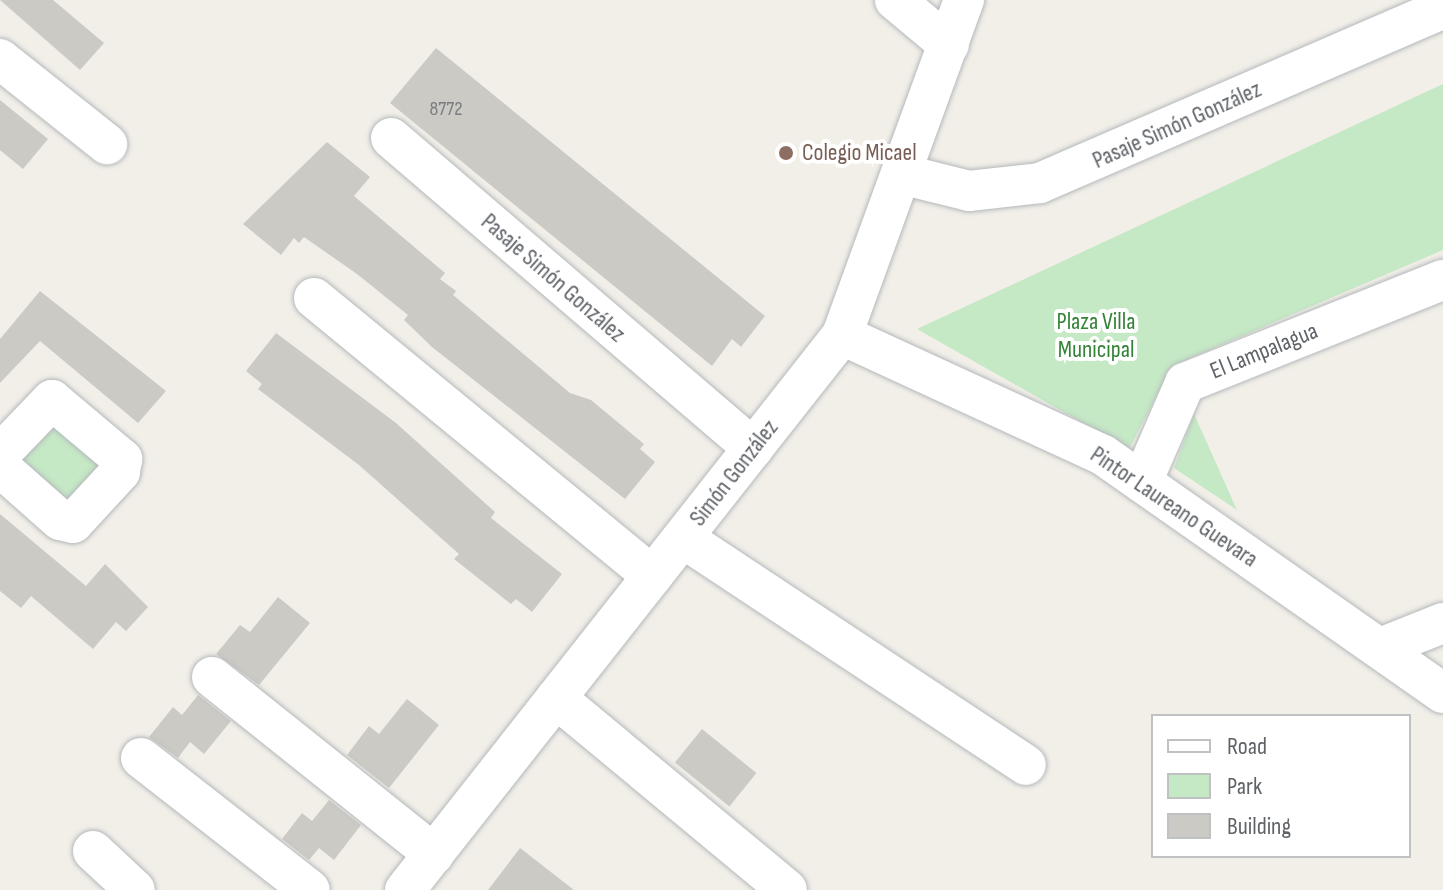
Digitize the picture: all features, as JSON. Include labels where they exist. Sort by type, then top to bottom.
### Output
[{"type":"street","points":[[895,0],[949,45]]},
{"type":"street","name":"Simón González","points":[[421,878],[556,698],[842,335],[964,0]]},
{"type":"street","name":"Pasaje Simón González","points":[[901,174],[969,191],[1040,183],[1443,9]]},
{"type":"street","points":[[0,59],[107,144]]},
{"type":"street","name":"Pasaje Simón González","points":[[391,138],[753,448]]},
{"type":"street","name":"El Lampalagua","points":[[1142,482],[1185,383],[1443,280]]},
{"type":"street","points":[[314,298],[652,576]]},
{"type":"street","name":"Pintor Laureano Guevara","points":[[842,335],[1103,455],[1443,693]]},
{"type":"street","points":[[0,454],[52,400],[122,459],[120,472],[73,523],[60,520],[0,467]]},
{"type":"street","points":[[683,538],[1026,765]]},
{"type":"street","points":[[1380,648],[1443,623]]},
{"type":"street","points":[[212,677],[421,878]]},
{"type":"street","points":[[556,698],[787,890]]},
{"type":"street","points":[[141,758],[310,890]]},
{"type":"street","points":[[93,851],[135,890]]},
{"type":"green space","name":"Plaza Villa Municipal","points":[[1443,84],[1443,250],[1172,366],[1129,449],[917,329]]},
{"type":"green space","points":[[53,411],[114,462],[72,512],[11,461]]},
{"type":"green space","points":[[1194,414],[1237,510],[1174,468]]},
{"type":"building","points":[[0,0],[53,0],[104,43],[80,70]]},
{"type":"building","points":[[436,48],[765,316],[741,347],[732,339],[712,366],[390,103]]},
{"type":"building","points":[[0,100],[48,139],[23,169],[0,150]]},
{"type":"building","points":[[327,142],[370,177],[354,196],[445,273],[440,279],[456,291],[453,295],[570,393],[591,400],[644,444],[640,449],[655,462],[625,499],[432,347],[404,320],[408,315],[357,274],[304,237],[299,243],[294,238],[281,255],[243,224]]},
{"type":"building","points":[[40,291],[166,391],[138,423],[40,341],[0,383],[0,339]]},
{"type":"building","points":[[276,333],[396,423],[495,512],[491,518],[562,574],[532,612],[516,599],[511,604],[454,559],[459,554],[359,465],[258,389],[262,384],[246,371]]},
{"type":"building","points":[[0,514],[86,586],[105,564],[148,607],[126,631],[116,622],[93,649],[31,596],[21,608],[0,591]]},
{"type":"building","points":[[278,597],[310,623],[259,685],[216,654],[240,625],[250,632]]},
{"type":"building","points":[[198,695],[231,721],[204,754],[190,742],[178,758],[149,737],[173,707],[182,715]]},
{"type":"building","points":[[407,699],[439,725],[389,788],[347,755],[369,726],[379,734]]},
{"type":"building","points":[[702,729],[756,773],[729,806],[675,762]]},
{"type":"building","points":[[329,800],[361,825],[334,860],[319,848],[309,860],[282,839],[302,813],[312,821]]},
{"type":"building","points":[[520,848],[574,890],[488,890]]},
{"type":"place","name":"Colegio Micael","points":[[786,153]]}]
